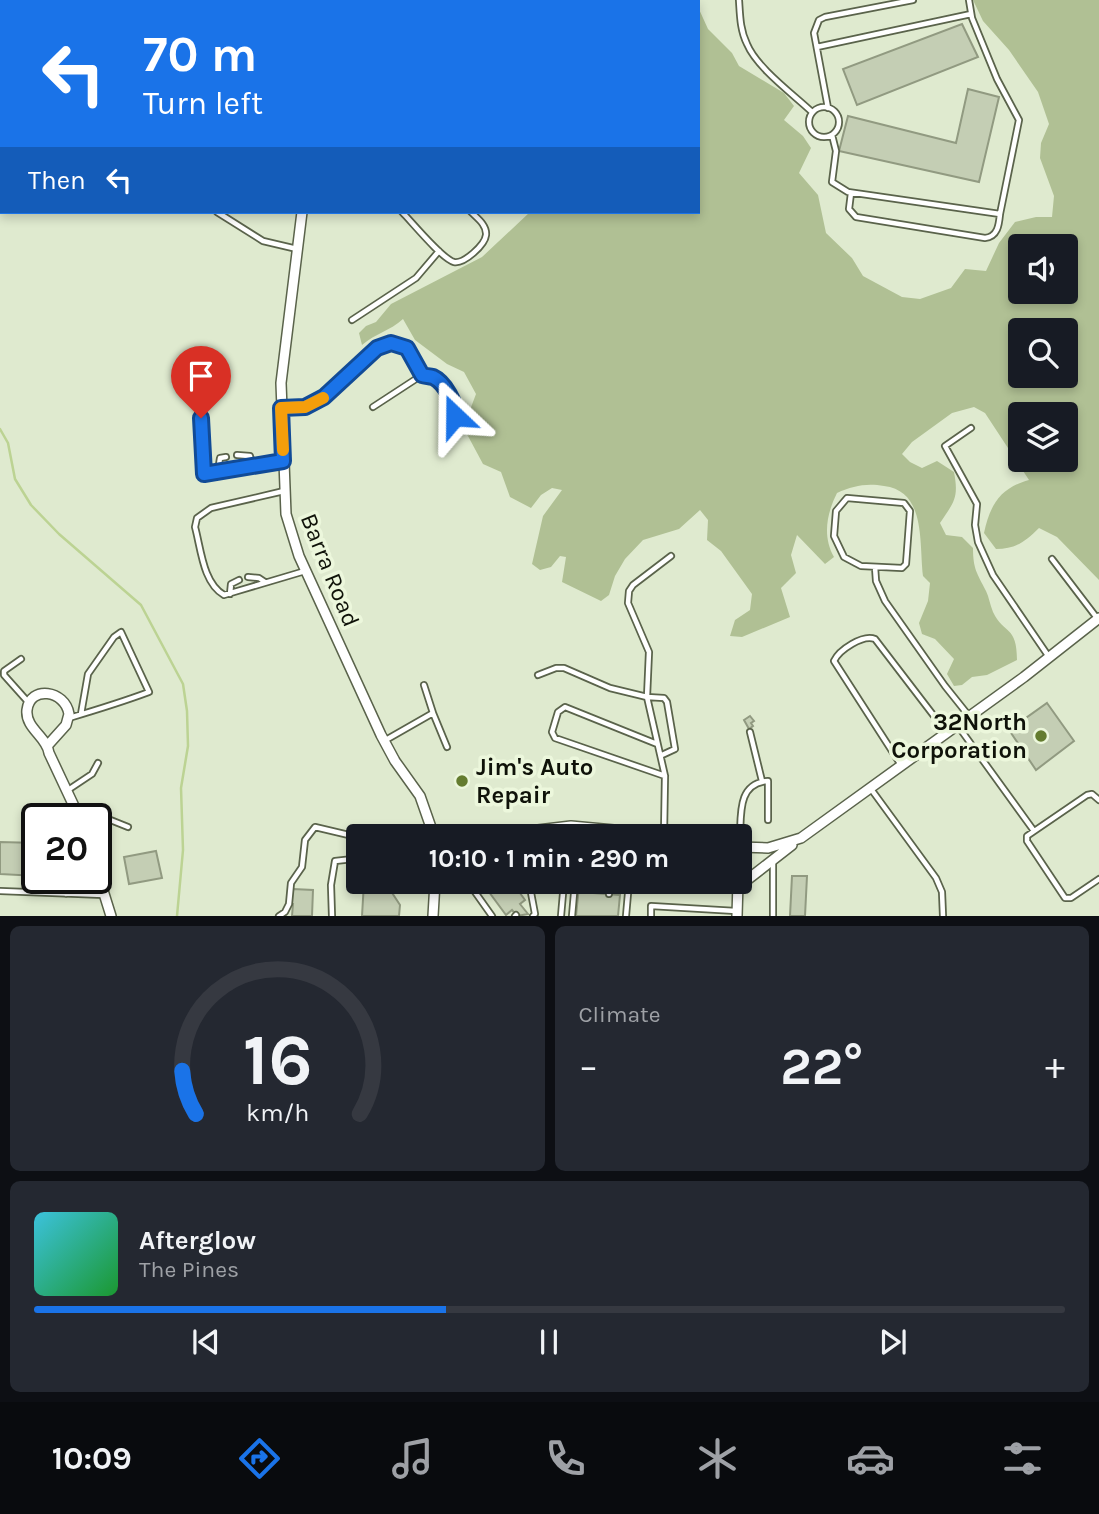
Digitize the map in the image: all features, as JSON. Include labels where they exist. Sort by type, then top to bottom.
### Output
[{"type":"street","name":"Barra Road","points":[[302,214],[283,362],[281,408],[284,491],[290,527],[306,570],[384,741],[420,796],[428,824]]},
{"type":"street","points":[[752,874],[970,717],[1098,618]]},
{"type":"street","points":[[48,745],[66,725],[67,706],[55,695],[38,695],[29,704],[27,713],[30,722],[48,745],[74,803]]},
{"type":"street","points":[[752,847],[768,848],[802,838]]},
{"type":"street","points":[[433,915],[434,894]]},
{"type":"street","points":[[737,914],[738,894]]},
{"type":"street","points":[[105,895],[111,915]]},
{"type":"lane","points":[[739,0],[741,26],[747,45],[758,60],[812,112]]},
{"type":"lane","points":[[828,108],[814,33],[819,20],[913,0]]},
{"type":"lane","points":[[851,193],[849,209],[856,217],[985,238],[992,236],[998,228],[1019,120],[997,79],[971,14],[970,0]]},
{"type":"lane","points":[[817,47],[971,14]]},
{"type":"lane","points":[[821,107],[828,108],[834,111],[838,120],[837,130],[832,135],[820,137],[812,132],[808,122],[812,112],[821,107]]},
{"type":"lane","points":[[832,135],[836,151],[832,182],[851,193],[1000,214]]},
{"type":"lane","points":[[222,214],[263,241],[297,249]]},
{"type":"lane","points":[[404,214],[452,261],[462,261],[485,238],[483,224],[473,214]]},
{"type":"lane","points":[[352,320],[416,278],[439,251]]},
{"type":"lane","points":[[281,408],[305,407],[324,397],[377,348],[391,343],[407,348],[422,375]]},
{"type":"lane","points":[[373,407],[422,375],[435,378],[442,385],[456,409],[455,416],[450,420]]},
{"type":"lane","points":[[201,418],[204,474],[283,461]]},
{"type":"lane","points":[[971,428],[945,446],[977,505],[975,525],[978,542],[993,575],[1049,658]]},
{"type":"lane","points":[[237,455],[250,456],[252,466]]},
{"type":"lane","points":[[218,471],[220,458],[226,457]]},
{"type":"lane","points":[[284,491],[211,508],[197,518],[195,527],[210,581],[214,590],[224,595],[306,570]]},
{"type":"lane","points":[[847,498],[904,503],[908,506],[910,511],[906,564],[898,569],[875,567],[850,562],[838,549],[834,536],[836,511],[847,498]]},
{"type":"lane","points":[[664,824],[665,776],[647,697],[649,652],[628,603],[629,591],[633,585],[671,556]]},
{"type":"lane","points":[[1052,559],[1098,618]]},
{"type":"lane","points":[[875,567],[876,581],[885,601],[970,717]]},
{"type":"lane","points":[[248,577],[259,578],[265,583]]},
{"type":"lane","points":[[230,594],[232,584],[239,580]]},
{"type":"lane","points":[[68,718],[81,714],[149,692],[121,632],[109,643],[88,674],[81,714]]},
{"type":"lane","points":[[902,766],[834,661],[836,656],[865,638],[874,639],[947,733]]},
{"type":"lane","points":[[21,659],[4,671],[4,675],[29,704]]},
{"type":"lane","points":[[538,675],[564,668],[611,688],[647,697],[664,698],[675,749],[662,755]]},
{"type":"lane","points":[[424,685],[447,747]]},
{"type":"lane","points":[[658,744],[565,707],[558,712],[552,732],[555,738],[665,776]]},
{"type":"lane","points":[[384,741],[433,713]]},
{"type":"lane","points":[[958,725],[1034,831]]},
{"type":"lane","points":[[750,733],[762,781]]},
{"type":"lane","points":[[68,790],[92,774],[99,763]]},
{"type":"lane","points":[[741,824],[744,796],[754,784],[768,780],[768,820]]},
{"type":"lane","points":[[870,788],[936,878],[942,892],[943,915]]},
{"type":"lane","points":[[1099,800],[1092,794],[1087,795],[1027,836],[1029,848],[1065,898],[1071,898],[1099,879]]},
{"type":"lane","points":[[112,821],[128,827]]},
{"type":"lane","points":[[279,915],[285,912],[289,904],[291,883],[302,867],[305,840],[316,827],[346,834]]},
{"type":"lane","points":[[773,859],[774,915]]},
{"type":"lane","points":[[331,915],[331,885],[335,861],[346,860]]},
{"type":"lane","points":[[0,891],[21,892]]},
{"type":"lane","points":[[66,894],[105,895]]},
{"type":"lane","points":[[478,894],[492,915]]},
{"type":"lane","points":[[531,894],[533,915]]},
{"type":"lane","points":[[561,915],[563,894]]},
{"type":"lane","points":[[572,915],[574,894]]},
{"type":"lane","points":[[626,915],[628,894]]},
{"type":"lane","points":[[525,910],[533,905]]},
{"type":"lane","points":[[650,915],[651,906],[737,914]]},
{"type":"green space","points":[[973,0],[1099,0],[1099,580],[1057,537],[1039,528],[1020,543],[1003,549],[996,549],[984,533],[989,514],[998,499],[1019,483],[1029,480],[1024,472],[1078,472],[1078,402],[1008,402],[1008,448],[985,413],[974,407],[952,413],[912,442],[902,454],[910,462],[922,468],[937,461],[954,472],[954,499],[940,523],[946,535],[962,537],[973,548],[976,571],[993,612],[1015,641],[1017,660],[987,675],[972,677],[962,685],[954,686],[947,674],[954,659],[935,639],[922,634],[919,623],[928,601],[930,583],[923,576],[920,534],[914,508],[898,490],[871,485],[837,493],[827,525],[828,541],[834,557],[825,564],[797,535],[791,555],[796,573],[781,588],[790,617],[742,637],[730,636],[735,620],[750,610],[752,594],[721,551],[707,540],[708,520],[700,510],[679,529],[643,540],[625,559],[615,576],[609,595],[601,601],[562,582],[566,557],[560,556],[551,567],[540,570],[532,564],[543,516],[562,490],[552,488],[541,495],[531,508],[510,497],[501,472],[483,464],[461,423],[476,394],[464,372],[447,364],[415,340],[403,319],[362,345],[359,333],[376,322],[391,304],[482,257],[528,214],[700,214],[700,11],[708,29],[732,53],[739,66],[784,93],[794,106],[784,120],[803,136],[811,148],[799,173],[818,195],[826,233],[852,258],[863,276],[902,297],[920,299],[951,288],[965,269],[986,271],[999,243],[1015,222],[1036,217],[1052,217],[1054,196],[1040,158],[1041,143],[1049,124],[1038,92],[1009,50],[983,21]]},
{"type":"building","points":[[962,24],[978,57],[857,105],[843,69]]},
{"type":"building","points":[[968,89],[999,97],[979,182],[839,151],[848,116],[956,143]]},
{"type":"building","name":"32North Corporation","points":[[1047,703],[1074,741],[1036,770],[1009,730]]},
{"type":"building","points":[[750,716],[754,721],[749,729],[744,720]]},
{"type":"building","points":[[0,842],[21,843],[21,875],[0,874]]},
{"type":"building","points":[[156,851],[162,878],[129,884],[124,857]]},
{"type":"building","points":[[792,876],[807,876],[805,916],[790,916]]},
{"type":"building","points":[[293,889],[313,890],[312,916],[292,916],[293,904],[289,904]]},
{"type":"building","points":[[363,894],[393,894],[400,905],[399,916],[362,916]]},
{"type":"building","points":[[490,894],[521,894],[525,900],[520,904],[528,914],[517,916],[512,910],[506,915]]},
{"type":"building","points":[[578,894],[620,895],[618,916],[576,916]]},
{"type":"waterway","points":[[0,429],[8,443],[15,479],[31,505],[59,534],[141,605],[183,684],[188,746],[181,788],[183,850],[177,916]]},
{"type":"slow traffic","points":[[283,450],[281,408],[305,407],[323,398]]},
{"type":"place","name":"32North Corporation","points":[[1041,736]]},
{"type":"place","name":"Jim's Auto Repair","points":[[462,781]]},
{"type":"route","points":[[201,418],[204,474],[283,461],[281,408],[305,407],[324,397],[377,348],[391,343],[407,348],[422,375],[435,378],[442,385],[456,409],[455,416]]}]
